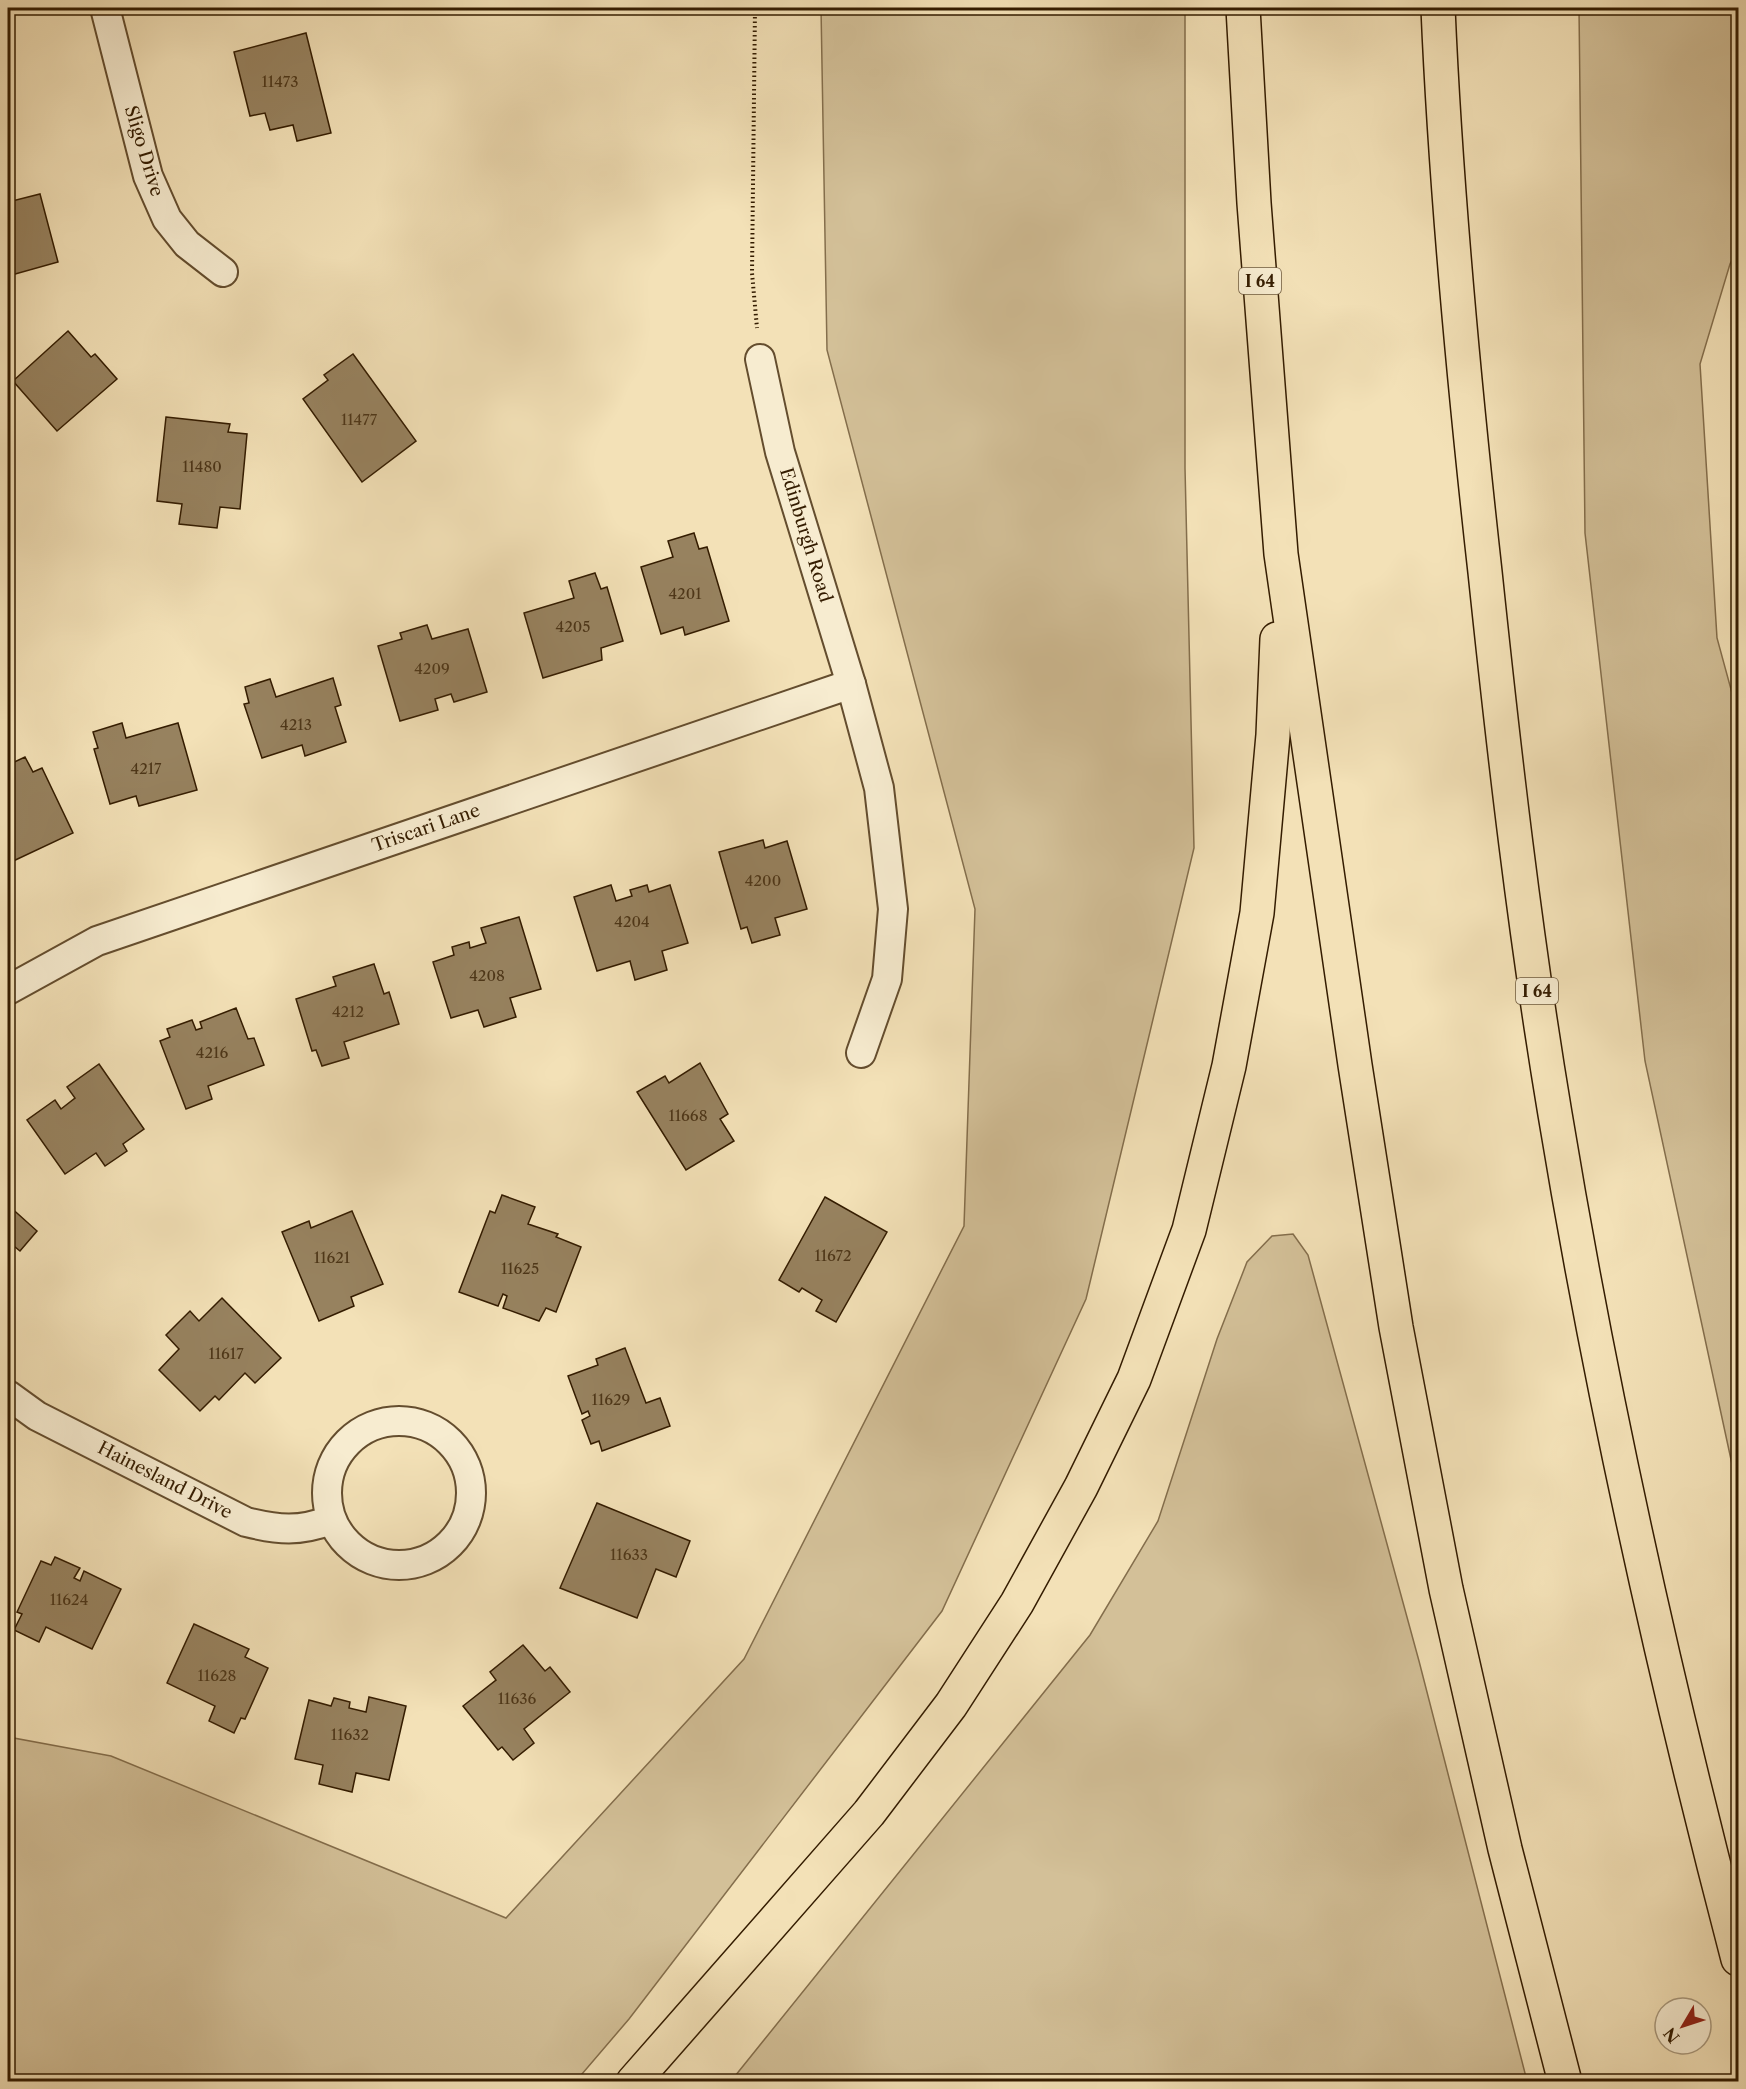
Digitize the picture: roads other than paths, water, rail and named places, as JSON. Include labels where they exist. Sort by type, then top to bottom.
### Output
[{"type":"highway","name":"I 64","points":[[1243,8],[1254,203],[1281,554],[1316,810],[1396,1327],[1446,1589],[1497,1815],[1565,2082]]},
{"type":"highway","name":"I 64","points":[[1438,8],[1443,127],[1462,361],[1517,851],[1554,1108],[1601,1374],[1657,1634],[1738,1959]]},
{"type":"highway","points":[[633,2082],[869,1813],[951,1705],[1017,1603],[1081,1487],[1134,1379],[1189,1230],[1230,1066],[1255,924],[1273,735],[1281,554]]},
{"type":"street","name":"Sligo Drive","points":[[105,8],[148,176],[167,219],[187,244],[223,272]]},
{"type":"street","name":"Edinburgh Road","points":[[760,359],[780,452],[851,684],[879,788],[893,909],[887,979],[861,1053]]},
{"type":"street","name":"Triscari Lane","points":[[8,990],[97,941],[851,684]]},
{"type":"street","name":"Hainesland Drive","points":[[8,1395],[37,1416],[246,1522],[277,1529],[308,1528],[332,1520]]},
{"type":"street","points":[[405,1421],[428,1426],[448,1440],[464,1459],[471,1482],[471,1506],[463,1529],[449,1548],[429,1560],[406,1566],[383,1564],[361,1556],[344,1539],[332,1520],[327,1496],[330,1472],[341,1450],[358,1433],[373,1426],[405,1421]]}]
